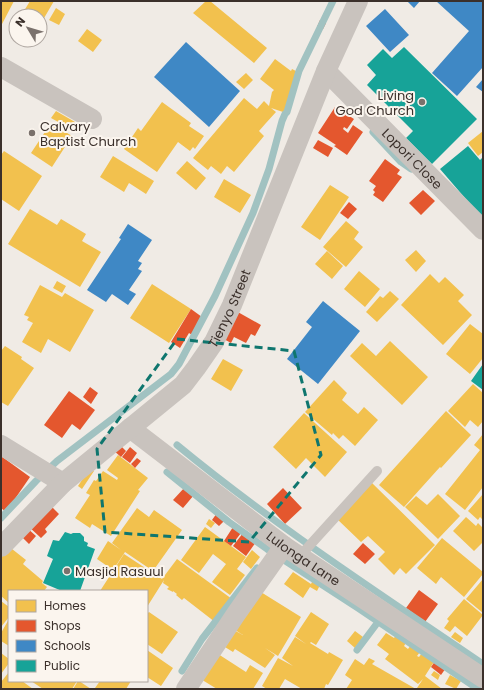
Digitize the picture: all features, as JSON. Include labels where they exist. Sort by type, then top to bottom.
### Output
[{"type":"street","name":"Tienyo Street","points":[[1,547],[63,483],[183,385],[214,342],[232,305],[326,71],[358,1]]},
{"type":"street","points":[[1,67],[92,119]]},
{"type":"street","name":"Lopori Close","points":[[326,71],[483,230]]},
{"type":"street","name":"Lulonga Lane","points":[[130,428],[292,551],[483,678]]},
{"type":"street","points":[[1,445],[63,483]]},
{"type":"street","points":[[186,689],[236,614],[292,551]]},
{"type":"lane","points":[[292,551],[377,471]]},
{"type":"highlighted area","points":[[177,339],[294,351],[321,455],[249,542],[105,532],[97,449]]},
{"type":"building: Homes","points":[[1,1],[14,1],[10,8],[8,8],[8,13],[1,26]]},
{"type":"building: Homes","points":[[30,1],[54,1],[48,11],[48,8],[26,8]]},
{"type":"building: Homes","points":[[206,1],[210,1],[267,48],[254,63],[193,13]]},
{"type":"building: Homes","points":[[56,8],[65,14],[59,25],[49,20]]},
{"type":"building: Homes","points":[[87,29],[102,40],[93,52],[78,41]]},
{"type":"building: Homes","points":[[275,59],[291,71],[292,69],[298,72],[286,113],[271,108],[276,112],[259,131],[264,136],[234,172],[227,166],[221,174],[211,166],[208,170],[193,158],[244,98],[257,109],[264,101],[269,106],[272,92],[274,90],[260,79]]},
{"type":"building: Homes","points":[[246,73],[253,80],[244,89],[236,82]]},
{"type":"building: Homes","points":[[162,102],[191,123],[189,126],[204,136],[195,149],[193,147],[190,151],[178,142],[157,172],[124,149],[138,128],[141,131]]},
{"type":"building: Homes","points":[[56,111],[75,122],[71,129],[51,118]]},
{"type":"building: Homes","points":[[51,123],[72,136],[52,167],[31,153]]},
{"type":"building: Homes","points":[[483,131],[483,152],[478,156],[468,143]]},
{"type":"building: Homes","points":[[4,151],[42,176],[19,211],[1,199],[1,155]]},
{"type":"building: Homes","points":[[113,156],[154,181],[146,194],[129,183],[124,192],[100,177]]},
{"type":"building: Homes","points":[[187,161],[206,178],[196,190],[176,173]]},
{"type":"building: Homes","points":[[224,179],[251,195],[240,213],[214,197]]},
{"type":"building: Homes","points":[[330,185],[349,197],[320,240],[301,227]]},
{"type":"building: Homes","points":[[30,209],[57,225],[61,219],[86,234],[82,241],[101,252],[80,287],[8,244]]},
{"type":"building: Homes","points":[[346,221],[359,232],[354,239],[363,247],[346,267],[323,247]]},
{"type":"building: Homes","points":[[416,250],[426,261],[416,272],[405,260]]},
{"type":"building: Homes","points":[[327,251],[343,266],[332,279],[315,264]]},
{"type":"building: Homes","points":[[359,271],[380,289],[365,307],[344,289]]},
{"type":"building: Homes","points":[[430,274],[439,283],[445,277],[464,295],[458,301],[472,315],[443,345],[401,305]]},
{"type":"building: Homes","points":[[57,281],[66,286],[62,293],[53,288]]},
{"type":"building: Homes","points":[[152,284],[191,309],[169,343],[130,318]]},
{"type":"building: Homes","points":[[40,285],[62,297],[65,293],[94,310],[70,352],[48,339],[41,353],[22,342],[33,323],[27,320],[29,317],[24,315]]},
{"type":"building: Homes","points":[[390,291],[399,299],[377,322],[366,312],[380,296],[383,298]]},
{"type":"building: Homes","points":[[470,324],[483,334],[483,358],[470,374],[446,354]]},
{"type":"building: Homes","points":[[390,341],[428,377],[402,405],[350,356],[362,343],[376,356]]},
{"type":"building: Homes","points":[[5,346],[22,357],[21,359],[34,368],[8,406],[1,402],[1,351]]},
{"type":"building: Homes","points":[[223,359],[243,370],[231,391],[211,379]]},
{"type":"building: Homes","points":[[334,380],[347,393],[342,400],[358,414],[364,407],[378,420],[355,446],[343,435],[339,439],[333,433],[332,435],[305,412]]},
{"type":"building: Homes","points":[[473,384],[483,393],[483,421],[478,427],[470,420],[465,427],[448,411]]},
{"type":"building: Homes","points":[[446,411],[471,435],[404,507],[379,485]]},
{"type":"building: Homes","points":[[304,413],[347,452],[325,477],[306,458],[296,469],[273,447]]},
{"type":"building: Homes","points":[[483,434],[483,487],[465,510],[445,494],[480,450],[474,445]]},
{"type":"building: Homes","points":[[118,455],[148,478],[138,490],[140,491],[111,536],[92,524],[90,528],[75,518],[90,495],[86,493],[94,480],[96,481],[103,471],[117,480],[118,478],[107,470]]},
{"type":"building: Homes","points":[[90,468],[94,471],[82,489],[78,486]]},
{"type":"building: Homes","points":[[371,482],[435,545],[406,574],[400,568],[394,575],[378,559],[385,552],[368,536],[361,542],[336,518]]},
{"type":"building: Homes","points":[[438,494],[460,516],[438,539],[405,507],[416,496],[427,505]]},
{"type":"building: Homes","points":[[483,494],[483,520],[480,517],[478,520],[468,511]]},
{"type":"building: Homes","points":[[137,508],[149,517],[154,510],[182,530],[153,571],[125,552],[113,570],[97,559],[108,541],[121,550],[112,543]]},
{"type":"building: Homes","points":[[466,517],[476,526],[478,523],[483,528],[483,542],[474,551],[453,531]]},
{"type":"building: Homes","points":[[209,519],[215,523],[211,528],[206,524]]},
{"type":"building: Homes","points":[[205,527],[246,557],[237,569],[245,575],[230,595],[212,582],[226,564],[213,554],[199,573],[181,560]]},
{"type":"building: Homes","points":[[442,538],[483,572],[483,574],[464,597],[441,577],[436,584],[417,568]]},
{"type":"building: Homes","points":[[7,545],[26,560],[23,564],[43,581],[42,583],[47,587],[45,590],[8,590],[8,602],[1,596],[1,553]]},
{"type":"building: Homes","points":[[252,550],[260,557],[251,569],[243,562]]},
{"type":"building: Homes","points":[[124,554],[162,579],[177,559],[232,599],[215,622],[184,598],[182,600],[173,591],[167,589],[169,587],[163,583],[164,580],[148,605],[148,590],[101,590]]},
{"type":"building: Homes","points":[[293,572],[311,584],[313,580],[320,585],[317,591],[310,587],[303,598],[284,584]]},
{"type":"building: Homes","points":[[483,579],[483,613],[466,599]]},
{"type":"building: Homes","points":[[256,589],[301,617],[278,656],[265,648],[275,655],[265,668],[235,649],[233,652],[220,644],[230,628],[243,635],[232,628]]},
{"type":"building: Homes","points":[[464,599],[483,615],[467,636],[455,626],[450,632],[444,628],[449,621],[447,619]]},
{"type":"building: Homes","points":[[1,601],[8,606],[8,618],[1,627]]},
{"type":"building: Homes","points":[[149,612],[178,632],[162,654],[148,645]]},
{"type":"building: Homes","points":[[311,612],[329,624],[316,645],[311,642],[310,643],[328,654],[329,652],[343,660],[324,689],[302,689],[285,679],[279,689],[267,689],[262,686],[278,658],[293,666],[282,658],[295,637],[306,644],[295,636]]},
{"type":"building: Homes","points":[[8,621],[8,645],[1,641],[1,633]]},
{"type":"building: Homes","points":[[355,631],[363,637],[355,648],[347,641]]},
{"type":"building: Homes","points":[[399,631],[409,638],[404,646],[408,649],[414,641],[423,648],[417,656],[419,657],[425,649],[437,657],[425,676],[442,689],[417,688],[423,679],[418,684],[385,659],[389,654],[377,645],[386,633],[394,638]]},
{"type":"building: Homes","points":[[455,632],[463,638],[460,643],[451,637]]},
{"type":"building: Homes","points":[[148,651],[173,668],[161,686],[148,678]]},
{"type":"building: Homes","points":[[215,652],[246,672],[250,665],[263,673],[253,689],[217,689],[199,678]]},
{"type":"building: Homes","points":[[1,653],[8,658],[8,664],[1,674]]},
{"type":"building: Homes","points":[[369,658],[375,661],[372,664],[416,689],[346,689],[352,680],[345,675],[355,659],[364,665]]},
{"type":"building: Homes","points":[[434,671],[440,675],[438,680],[431,675]]},
{"type":"building: Homes","points":[[8,673],[8,682],[23,682],[33,689],[1,689],[1,682]]},
{"type":"building: Homes","points":[[450,675],[461,681],[456,689],[445,684]]},
{"type":"building: Homes","points":[[32,682],[76,682],[72,689],[43,689]]},
{"type":"building: Homes","points":[[77,682],[80,682],[91,689],[73,689]]},
{"type":"building: Homes","points":[[99,682],[130,682],[126,689],[95,688]]},
{"type":"building: Shops","points":[[320,20],[326,23],[323,29],[317,27]]},
{"type":"building: Shops","points":[[335,107],[354,119],[347,129],[344,127],[343,129],[348,133],[353,125],[363,132],[347,155],[334,146],[336,145],[318,133]]},
{"type":"building: Shops","points":[[318,140],[333,148],[328,157],[313,148]]},
{"type":"building: Shops","points":[[385,159],[400,170],[397,174],[402,177],[383,202],[373,195],[375,192],[373,190],[376,186],[369,181]]},
{"type":"building: Shops","points":[[423,190],[435,201],[421,215],[409,203]]},
{"type":"building: Shops","points":[[349,202],[357,209],[348,219],[340,213]]},
{"type":"building: Shops","points":[[191,309],[202,317],[192,335],[189,333],[180,348],[171,342]]},
{"type":"building: Shops","points":[[236,311],[261,325],[255,336],[251,334],[246,343],[234,337],[231,343],[222,338]]},
{"type":"building: Shops","points":[[90,387],[98,393],[91,404],[83,397]]},
{"type":"building: Shops","points":[[69,391],[95,410],[80,430],[72,424],[62,438],[44,425]]},
{"type":"building: Shops","points":[[119,444],[126,451],[121,457],[113,450]]},
{"type":"building: Shops","points":[[130,447],[137,453],[130,463],[122,457]]},
{"type":"building: Shops","points":[[1,456],[30,477],[6,512],[1,508]]},
{"type":"building: Shops","points":[[137,458],[141,461],[135,468],[131,464]]},
{"type":"building: Shops","points":[[185,487],[194,495],[183,508],[173,500]]},
{"type":"building: Shops","points":[[283,488],[302,508],[285,524],[267,504]]},
{"type":"building: Shops","points":[[51,506],[59,514],[45,529],[47,532],[41,538],[27,525]]},
{"type":"building: Shops","points":[[217,513],[225,520],[219,526],[212,520]]},
{"type":"building: Shops","points":[[26,527],[36,536],[29,544],[19,534]]},
{"type":"building: Shops","points":[[233,527],[241,533],[231,546],[224,541]]},
{"type":"building: Shops","points":[[243,533],[256,542],[246,556],[233,546]]},
{"type":"building: Shops","points":[[363,543],[375,554],[365,564],[353,554]]},
{"type":"building: Shops","points":[[419,590],[438,604],[425,622],[406,608]]},
{"type":"building: Shops","points":[[438,657],[448,665],[441,675],[431,667]]},
{"type":"building: Schools","points":[[407,1],[420,1],[414,8]]},
{"type":"building: Schools","points":[[436,1],[483,1],[483,67],[457,96],[432,73],[469,31]]},
{"type":"building: Schools","points":[[385,9],[409,35],[390,52],[366,26]]},
{"type":"building: Schools","points":[[186,42],[240,91],[209,127],[154,77]]},
{"type":"building: Schools","points":[[483,79],[483,92],[476,87]]},
{"type":"building: Schools","points":[[128,224],[152,240],[138,261],[142,263],[138,269],[142,271],[129,290],[136,294],[128,305],[112,294],[106,302],[87,290],[121,239],[119,238]]},
{"type":"building: Schools","points":[[323,301],[360,331],[318,384],[287,359],[312,327],[306,322]]},
{"type":"building: Public","name":"Living God Church","points":[[404,47],[477,119],[432,164],[406,138],[413,131],[367,85],[376,75],[367,65],[383,49],[392,58]]},
{"type":"building: Public","points":[[468,146],[480,160],[483,157],[483,219],[440,169]]},
{"type":"building: Public","points":[[483,364],[483,390],[471,381]]},
{"type":"building: Public","name":"Masjid Rasuul","points":[[65,532],[71,534],[80,533],[84,537],[84,541],[88,543],[87,546],[95,549],[80,590],[60,590],[43,583],[53,559],[47,556],[53,540],[59,541]]},
{"type":"waterway","points":[[1,518],[57,461],[171,374],[179,364],[215,296],[253,213],[269,169],[282,121],[287,112],[299,71],[333,1]]},
{"type":"waterway","points":[[373,132],[401,162],[411,169]]},
{"type":"waterway","points":[[177,445],[289,531],[483,664]]},
{"type":"waterway","points":[[167,472],[229,522],[267,549],[478,689]]},
{"type":"waterway","points":[[182,671],[202,639],[257,568]]},
{"type":"waterway","points":[[357,650],[378,622]]},
{"type":"place","name":"Living God Church","points":[[422,102]]},
{"type":"place","name":"Calvary Baptist Church","points":[[32,133]]},
{"type":"place","name":"Masjid Rasuul","points":[[67,571]]}]
